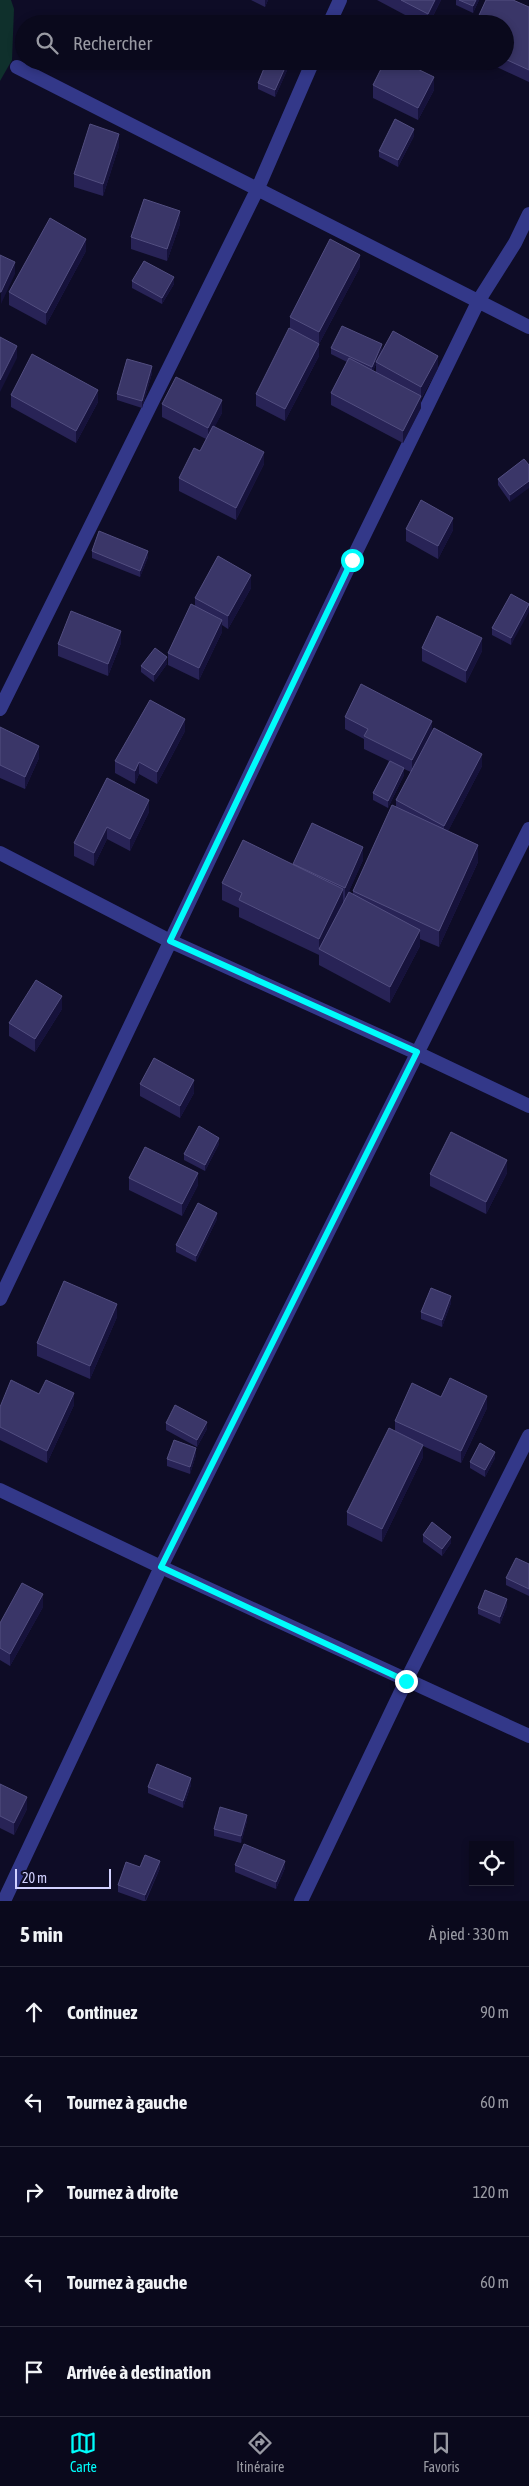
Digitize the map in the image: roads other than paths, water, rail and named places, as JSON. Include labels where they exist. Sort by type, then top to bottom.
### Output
[{"type":"street","points":[[333,15],[340,0]]},
{"type":"street","points":[[23,70],[529,326]]},
{"type":"street","points":[[0,709],[258,188],[309,70]]},
{"type":"street","points":[[0,1299],[479,300],[515,243],[529,214]]},
{"type":"street","points":[[4,1901],[161,1567],[529,829]]},
{"type":"street","points":[[0,853],[170,941],[417,1052],[529,1106]]},
{"type":"street","points":[[301,1901],[406,1681],[529,1436]]},
{"type":"street","points":[[0,1490],[406,1681],[529,1736]]}]
